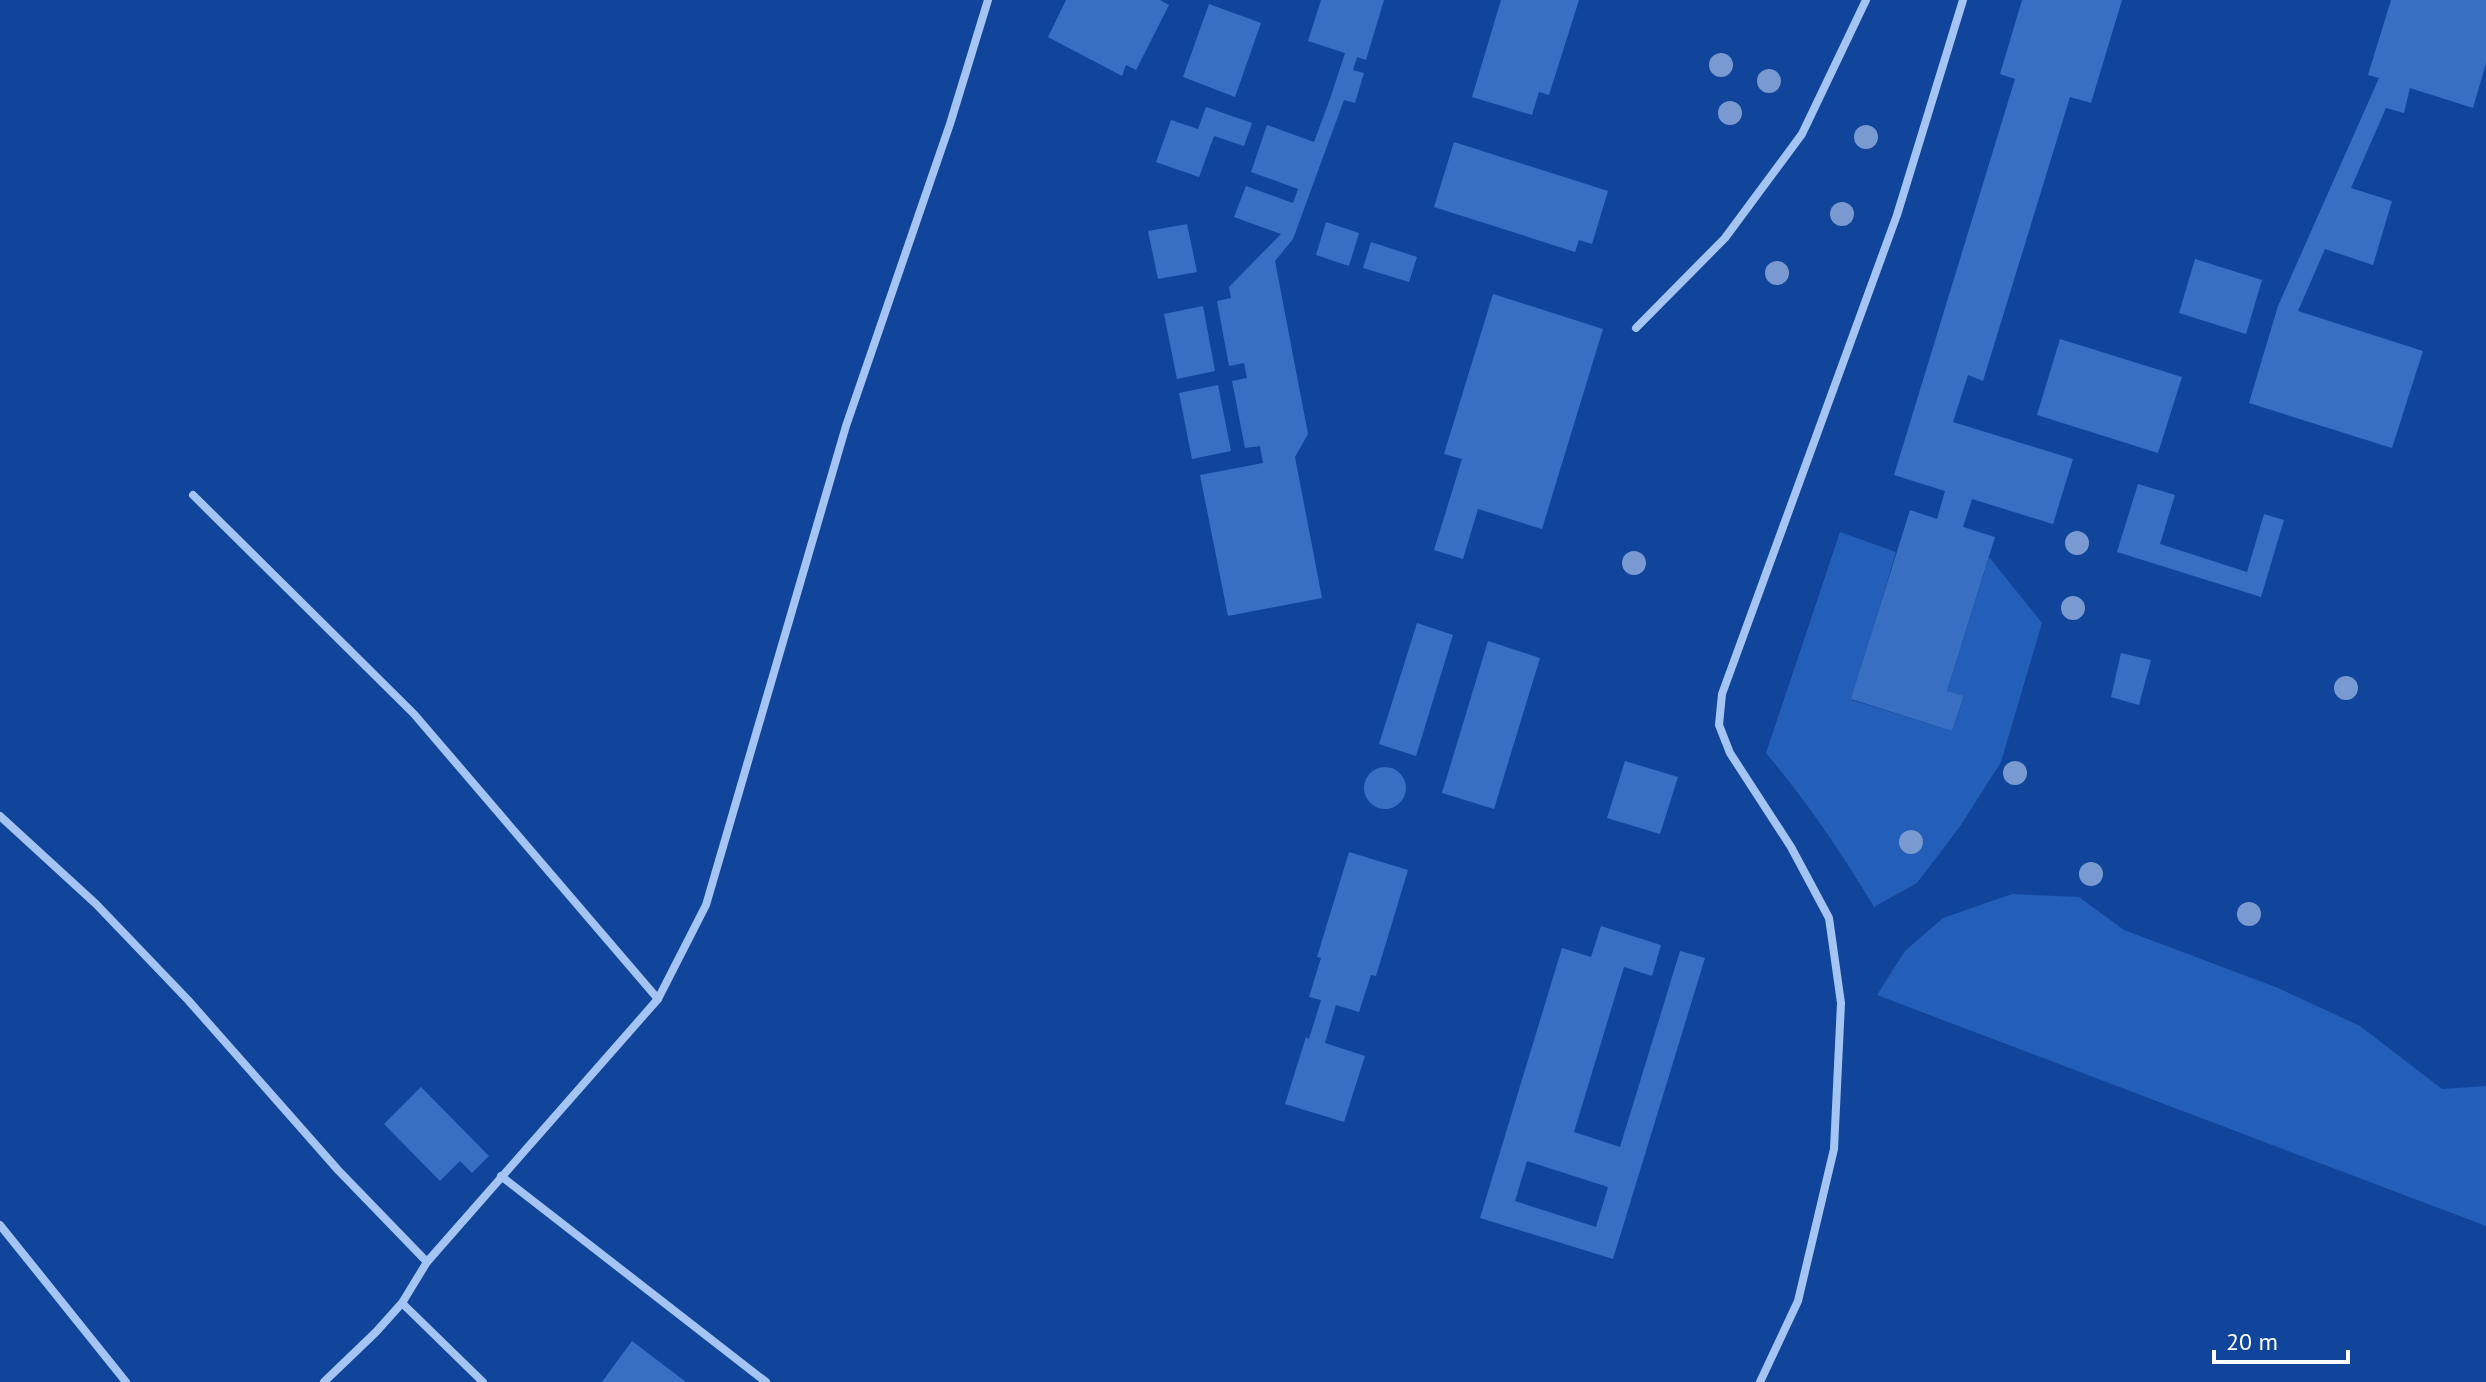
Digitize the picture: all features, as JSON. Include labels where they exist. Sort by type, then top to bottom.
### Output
[{"type":"street","points":[[324,1382],[402,1303],[427,1262],[658,999],[706,905],[846,426],[950,124],[988,0]]},
{"type":"street","points":[[1636,328],[1725,238],[1802,134],[1866,0]]},
{"type":"street","points":[[1760,1382],[1798,1301],[1834,1149],[1841,1003],[1829,918],[1791,847],[1730,753],[1719,725],[1722,694],[1897,215],[1963,0]]},
{"type":"street","points":[[193,495],[414,714],[658,999]]},
{"type":"street","points":[[0,816],[96,904],[188,1000],[338,1170],[427,1262]]},
{"type":"street","points":[[501,1176],[766,1382]]},
{"type":"street","points":[[0,1225],[126,1382]]},
{"type":"street","points":[[402,1303],[483,1382]]},
{"type":"shaded area","points":[[1840,532],[1896,552],[1852,700],[1952,731],[1964,697],[1947,691],[1989,557],[2042,623],[2001,762],[1961,825],[1917,883],[1874,907],[1823,828],[1766,753]]},
{"type":"shaded area","points":[[2012,894],[2079,897],[2124,930],[2278,988],[2360,1026],[2442,1089],[2486,1086],[2486,1226],[1877,995],[1905,951],[1943,918]]},
{"type":"building","points":[[1066,0],[1160,0],[1169,5],[1136,70],[1126,65],[1122,76],[1048,37]]},
{"type":"building","points":[[1321,0],[1384,0],[1366,60],[1357,57],[1353,70],[1364,73],[1355,103],[1344,100],[1293,239],[1275,261],[1308,434],[1295,457],[1322,598],[1228,616],[1200,475],[1263,463],[1260,446],[1245,448],[1232,381],[1247,378],[1244,363],[1229,366],[1217,301],[1231,298],[1229,287],[1281,234],[1234,217],[1246,186],[1293,203],[1298,189],[1251,172],[1267,125],[1314,142],[1331,96],[1345,53],[1308,41]]},
{"type":"building","points":[[1501,0],[1579,0],[1549,95],[1539,92],[1532,115],[1472,97]]},
{"type":"building","points":[[2022,0],[2122,0],[2091,103],[2070,97],[1983,381],[1968,375],[1953,422],[2073,459],[2053,524],[1972,499],[1963,527],[1995,537],[1947,691],[1964,696],[1952,731],[1851,699],[1910,510],[1937,519],[1945,491],[1894,475],[2015,79],[2000,74]]},
{"type":"building","points":[[2391,0],[2486,0],[2486,63],[2473,108],[2410,88],[2404,113],[2386,108],[2351,188],[2392,201],[2373,265],[2325,249],[2298,311],[2423,351],[2392,448],[2249,403],[2278,306],[2379,78],[2368,75]]},
{"type":"building","points":[[1209,4],[1261,23],[1235,97],[1183,77]]},
{"type":"building","points":[[1206,107],[1252,123],[1244,146],[1214,136],[1199,177],[1156,162],[1171,120],[1198,129]]},
{"type":"building","points":[[1454,142],[1608,191],[1592,244],[1579,240],[1575,252],[1434,207]]},
{"type":"building","points":[[1326,222],[1359,233],[1349,266],[1316,255]]},
{"type":"building","points":[[1187,224],[1197,272],[1158,279],[1148,231]]},
{"type":"building","points":[[1371,242],[1417,257],[1409,282],[1363,268]]},
{"type":"building","points":[[2195,259],[2262,280],[2246,334],[2179,313]]},
{"type":"building","points":[[1493,294],[1603,329],[1542,529],[1478,509],[1463,559],[1434,550],[1462,459],[1444,454]]},
{"type":"building","points":[[1203,306],[1215,371],[1177,379],[1164,314]]},
{"type":"building","points":[[2060,339],[2182,377],[2158,453],[2037,415]]},
{"type":"building","points":[[1218,385],[1231,451],[1192,459],[1179,393]]},
{"type":"building","points":[[2138,484],[2175,495],[2160,544],[2247,572],[2264,514],[2284,520],[2261,597],[2117,552]]},
{"type":"building","points":[[1417,623],[1453,635],[1416,756],[1379,744]]},
{"type":"building","points":[[1488,641],[1540,658],[1494,809],[1442,793]]},
{"type":"building","points":[[2121,653],[2151,660],[2139,705],[2111,697]]},
{"type":"building","points":[[1625,761],[1678,777],[1660,834],[1607,818]]},
{"type":"building","points":[[1385,767],[1400,773],[1406,788],[1400,803],[1385,809],[1370,803],[1364,788],[1370,773]]},
{"type":"building","points":[[1349,852],[1408,870],[1376,976],[1371,975],[1359,1012],[1336,1005],[1325,1043],[1365,1056],[1344,1122],[1285,1104],[1321,1000],[1309,997],[1321,958],[1317,957]]},
{"type":"building","points":[[1601,926],[1661,945],[1652,976],[1624,967],[1574,1132],[1620,1147],[1680,951],[1705,958],[1613,1259],[1480,1218],[1562,948],[1591,957]],"holes":[[[1527,1161],[1608,1187],[1596,1227],[1515,1201]]]},
{"type":"building","points":[[421,1087],[489,1156],[472,1173],[460,1161],[440,1181],[384,1124]]},
{"type":"building","points":[[632,1341],[686,1382],[602,1382]]}]
